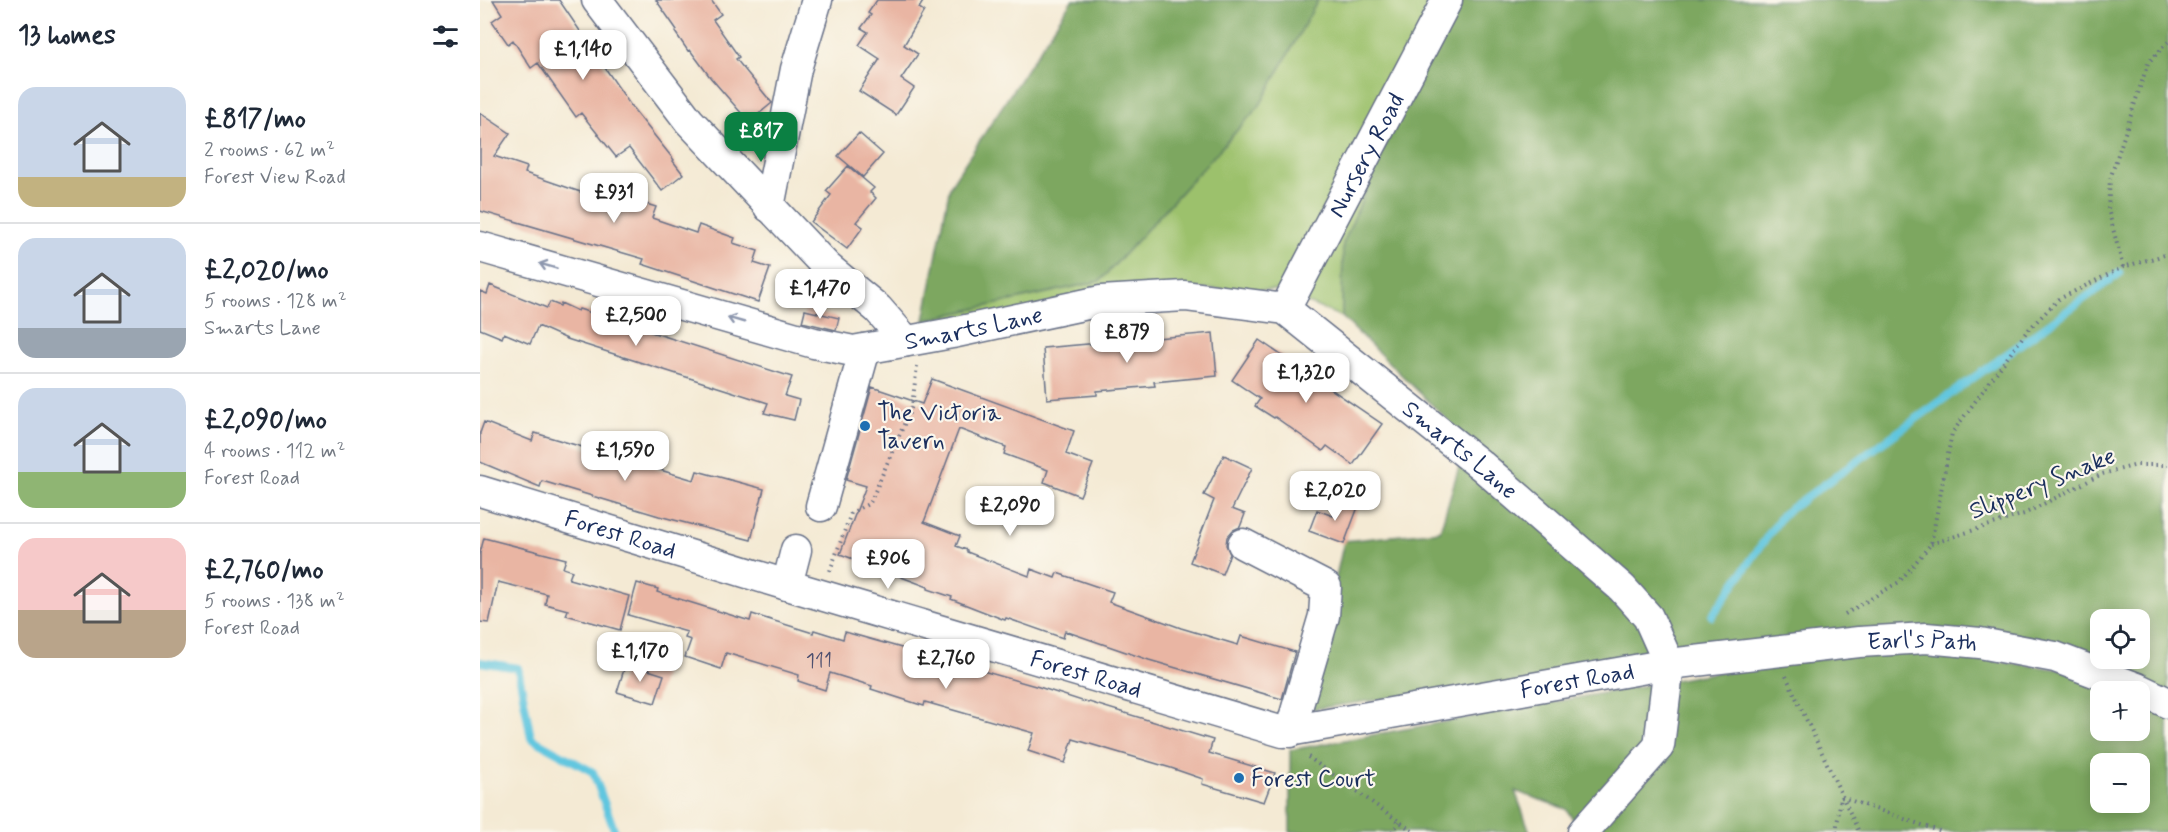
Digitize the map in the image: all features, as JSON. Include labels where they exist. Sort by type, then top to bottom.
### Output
[{"type":"street","points":[[597,0],[689,121],[769,207],[827,267],[913,339]]},
{"type":"street","points":[[769,207],[796,69],[817,0]]},
{"type":"street","name":"Nursery Road","points":[[1285,309],[1447,0]]},
{"type":"street","points":[[480,247],[814,343],[859,350],[821,506]]},
{"type":"street","name":"Smarts Lane","points":[[859,350],[1101,301],[1185,297],[1285,309],[1482,466],[1622,588],[1648,617],[1669,664]]},
{"type":"street","name":"Forest Road","points":[[480,491],[1283,732],[1669,664]]},
{"type":"street","points":[[1243,544],[1326,587],[1324,616],[1290,732]]},
{"type":"street","points":[[787,585],[796,550]]},
{"type":"street","name":"Earl's Path","points":[[1669,664],[1859,642],[1926,638],[1980,643],[2055,657],[2137,688],[2168,703]]},
{"type":"street","points":[[1583,832],[1659,746],[1669,664]]},
{"type":"path","points":[[2123,267],[2108,209],[2110,178],[2148,63],[2168,42]]},
{"type":"path","points":[[1843,615],[1899,582],[1931,544],[1952,433],[2027,331],[2059,299],[2123,267],[2168,254]]},
{"type":"path","points":[[822,595],[851,513],[870,503],[912,406],[913,339]]},
{"type":"path","name":"Slippery Snake","points":[[1931,544],[2024,514],[2102,474],[2137,465],[2168,465]]},
{"type":"path","points":[[1775,652],[1859,832]]},
{"type":"path","points":[[1290,732],[1310,759],[1413,832]]},
{"type":"path","points":[[1836,832],[1841,797]]},
{"type":"path","points":[[1841,797],[1942,832]]},
{"type":"path","points":[[1392,832],[1400,822]]},
{"type":"green space","points":[[1072,0],[1318,0],[1260,105],[1100,281],[924,320],[950,186]]},
{"type":"green space","points":[[1318,0],[1448,0],[1343,244],[1342,317],[1275,290],[1208,289],[924,333],[924,320],[1100,281],[1260,105]]},
{"type":"green space","points":[[1448,0],[2168,0],[2168,692],[2150,687],[2150,681],[2130,681],[1960,632],[1426,693],[1306,710],[1344,541],[1440,531],[1467,439],[1342,317],[1343,244]]},
{"type":"green space","points":[[1904,649],[2064,670],[2091,681],[2090,741],[2150,741],[2150,708],[2168,717],[2168,832],[1582,832],[1566,809],[1515,791],[1530,832],[1290,832],[1290,750],[1740,668]]},
{"type":"building","points":[[493,0],[559,0],[631,106],[683,174],[662,191],[629,148],[616,157],[581,113],[576,117],[538,63],[531,68],[513,40],[508,44],[492,21],[502,14]]},
{"type":"building","points":[[656,0],[711,0],[721,14],[713,20],[739,57],[736,59],[772,103],[749,122],[690,50],[688,51],[675,32],[677,30]]},
{"type":"building","points":[[877,0],[924,0],[919,8],[924,11],[904,45],[918,54],[901,79],[914,88],[896,115],[859,91],[880,59],[859,45],[868,32],[861,28],[871,15],[868,13]]},
{"type":"building","points":[[480,113],[510,133],[494,156],[527,167],[525,173],[598,198],[601,190],[656,207],[652,218],[696,233],[699,225],[735,238],[733,243],[758,251],[754,263],[770,268],[758,302],[642,264],[644,259],[480,211]]},
{"type":"building","points":[[859,133],[883,154],[863,177],[838,156]]},
{"type":"building","points":[[848,166],[874,188],[870,192],[876,198],[856,222],[863,227],[847,249],[811,222],[831,195],[826,191]]},
{"type":"building","points":[[490,285],[547,308],[550,302],[560,306],[561,303],[578,311],[579,309],[792,377],[785,396],[799,400],[794,420],[764,413],[768,403],[567,339],[538,326],[530,344],[504,333],[502,338],[480,329],[480,291],[487,294]]},
{"type":"building","points":[[805,310],[839,318],[836,330],[802,322]]},
{"type":"building","points":[[1213,333],[1217,376],[1154,382],[1155,386],[1097,391],[1097,395],[1047,399],[1043,348]]},
{"type":"building","points":[[1259,340],[1382,424],[1353,465],[1327,446],[1323,451],[1275,417],[1255,406],[1260,399],[1232,380]]},
{"type":"building","points":[[932,379],[1074,431],[1066,454],[1093,464],[1080,496],[1044,482],[1048,470],[1004,454],[1006,447],[959,429],[924,522],[960,536],[956,546],[967,552],[1029,576],[1031,569],[1055,578],[1057,573],[1113,592],[1109,602],[1181,628],[1238,645],[1241,636],[1295,652],[1282,699],[1149,660],[1065,631],[1063,638],[1006,618],[1005,620],[951,599],[952,597],[928,589],[928,587],[840,554],[866,486],[846,480],[872,387],[922,404]]},
{"type":"building","points":[[484,422],[532,441],[535,433],[694,480],[697,471],[764,489],[751,540],[659,516],[542,481],[540,487],[480,462],[480,433]]},
{"type":"building","points":[[1224,455],[1252,468],[1232,509],[1245,514],[1240,527],[1233,530],[1227,537],[1226,545],[1230,554],[1222,574],[1190,562],[1214,500],[1204,495]]},
{"type":"building","points":[[1339,500],[1358,507],[1344,544],[1309,531],[1317,510],[1333,516]]},
{"type":"building","points":[[484,538],[566,559],[563,568],[572,571],[569,579],[629,596],[620,630],[566,615],[568,610],[545,604],[547,594],[498,582],[489,623],[480,622],[480,553]]},
{"type":"building","points":[[637,583],[658,589],[657,592],[750,621],[752,614],[813,633],[814,630],[843,639],[845,632],[1039,687],[1213,740],[1209,753],[1275,773],[1264,802],[1202,784],[1203,779],[1171,768],[1073,739],[1065,763],[1028,751],[1034,733],[925,702],[924,706],[830,673],[825,690],[798,681],[799,675],[726,653],[721,669],[685,657],[691,640],[685,638],[687,632],[628,615]]},
{"type":"building","points":[[626,663],[664,675],[655,703],[617,692]]},
{"type":"waterway","points":[[1712,616],[1783,514],[2120,273]]},
{"type":"waterway","points":[[480,662],[518,668],[531,738],[593,772],[615,832]]},
{"type":"place","name":"The Victoria Tavern","points":[[865,426]]},
{"type":"place","name":"Forest Court","points":[[1239,778]]}]
